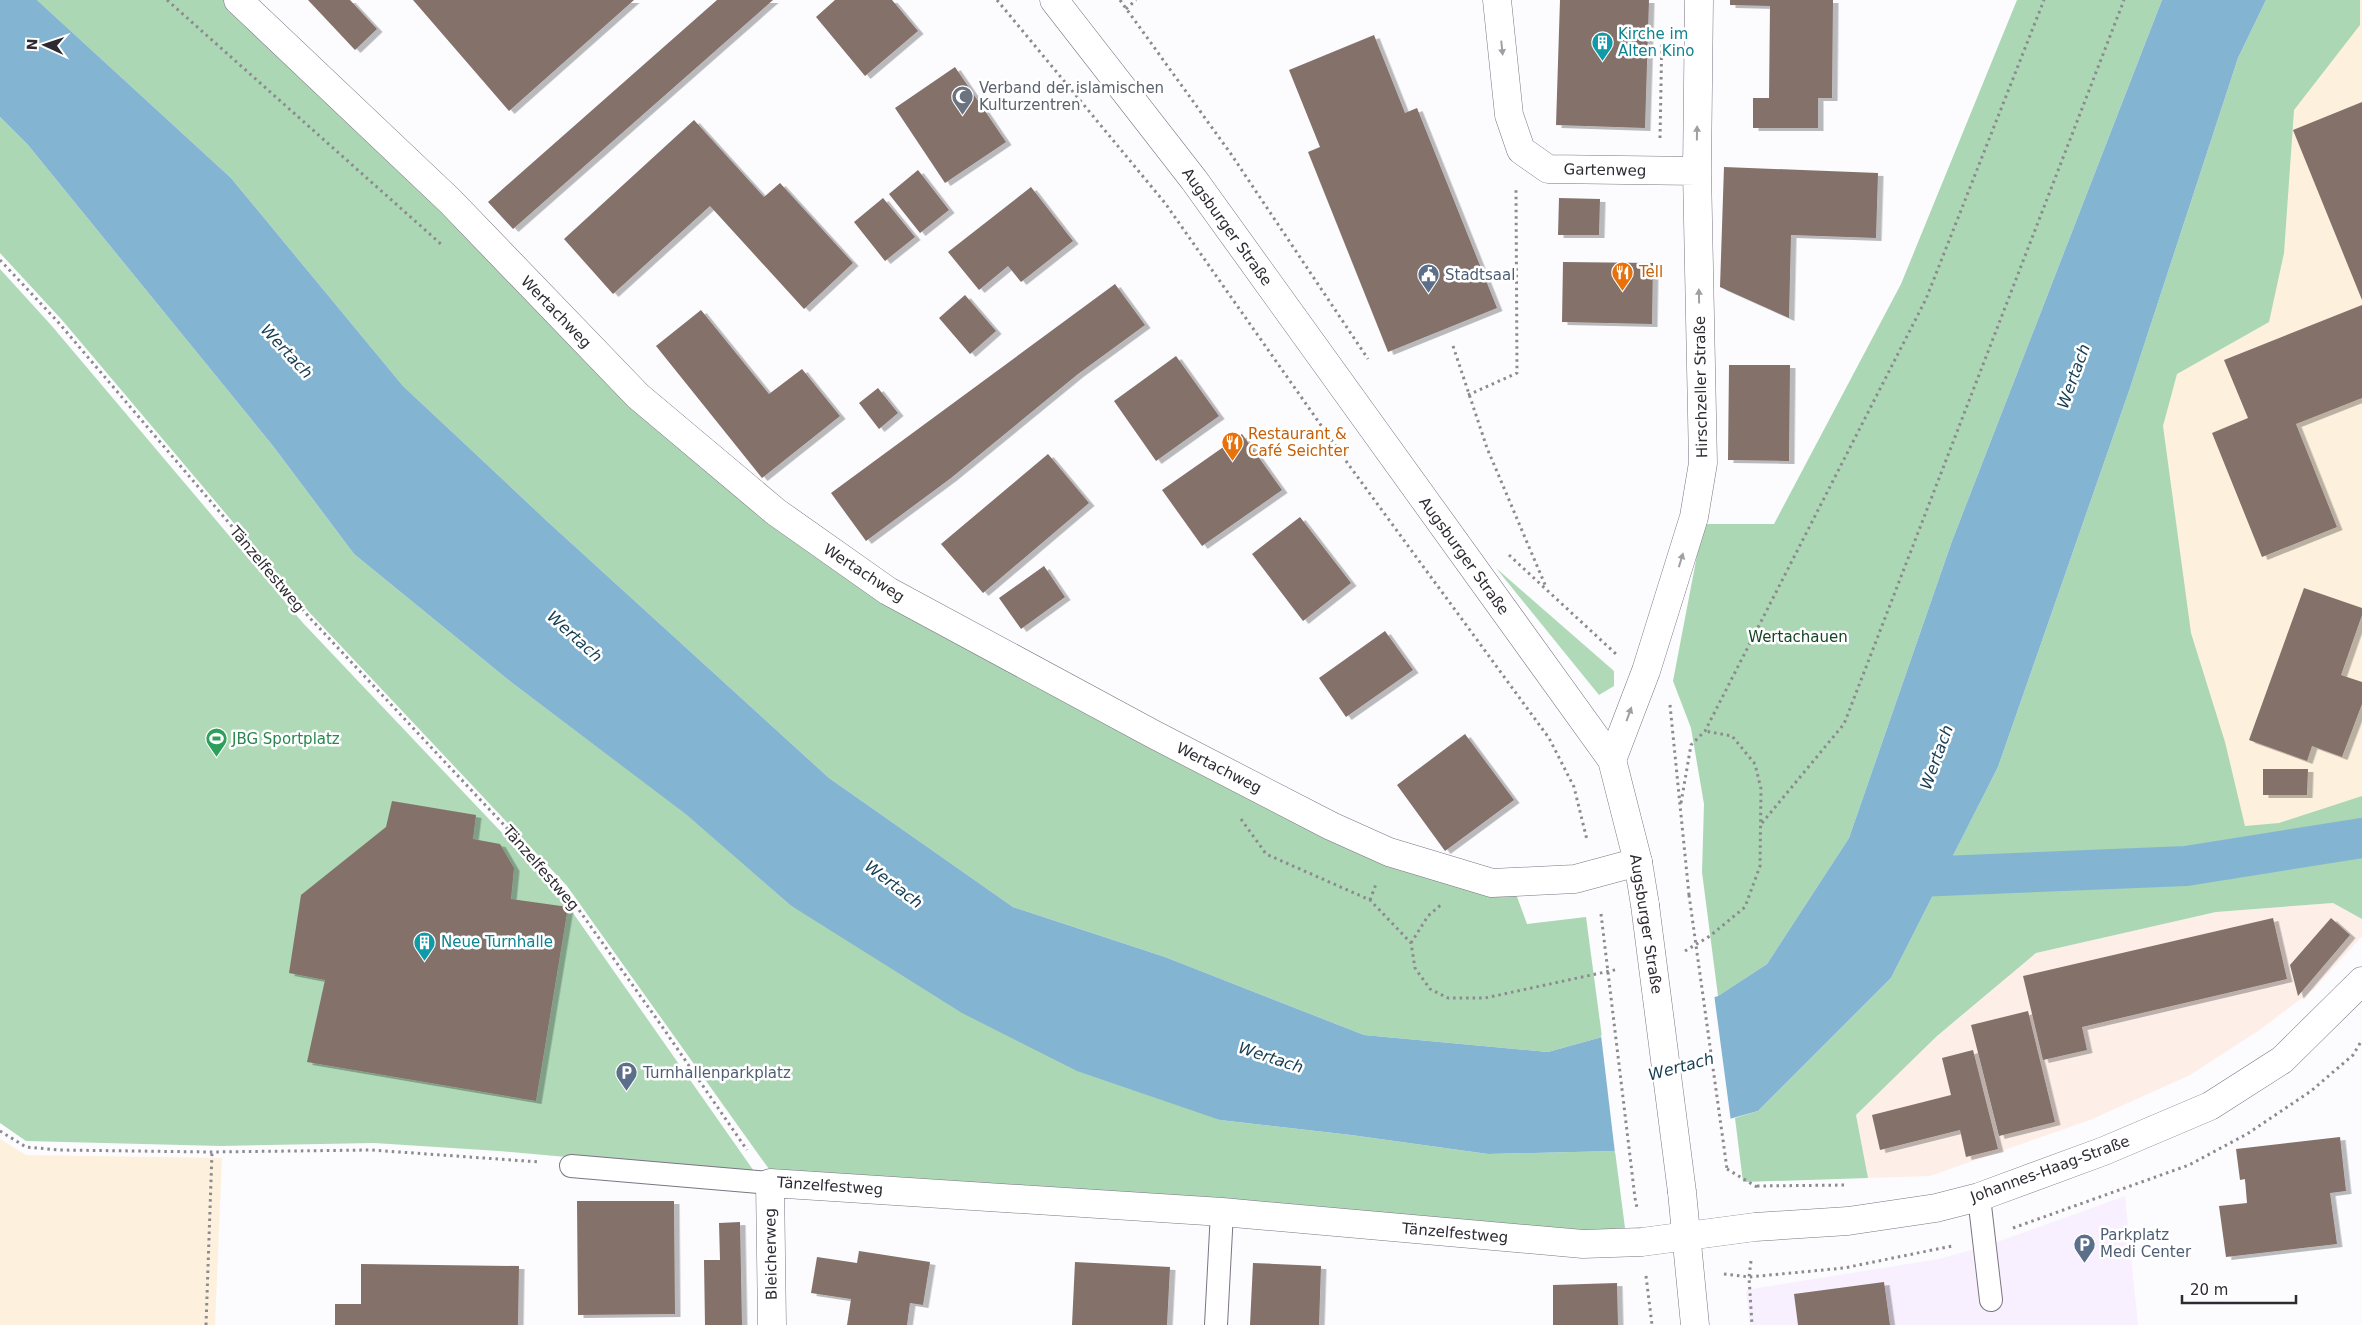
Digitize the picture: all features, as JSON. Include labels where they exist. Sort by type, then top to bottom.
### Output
[{"type":"street","name":"Wertachweg","points":[[238,0],[450,201],[638,396],[776,512],[888,591],[1153,734],[1331,826],[1389,852],[1492,883],[1575,879],[1638,862]]},
{"type":"street","name":"Augsburger Straße","points":[[1054,0],[1194,180],[1612,760],[1638,862],[1645,905],[1688,1236],[1695,1325]]},
{"type":"street","points":[[1497,0],[1509,115],[1521,150]]},
{"type":"street","name":"Hirschzeller Straße","points":[[1612,760],[1635,666],[1694,516],[1703,463],[1696,171],[1699,0]]},
{"type":"street","name":"Gartenweg","points":[[1521,150],[1548,169],[1696,171]]},
{"type":"street","name":"Johannes-Haag-Straße","points":[[1688,1236],[1755,1226],[1848,1221],[1936,1208],[1979,1197],[2104,1150],[2210,1106],[2282,1060],[2362,981]]},
{"type":"street","name":"Tänzelfestweg","points":[[770,1183],[1222,1212],[1583,1244],[1642,1242],[1688,1236]]},
{"type":"street","name":"Bleicherweg","points":[[770,1183],[772,1325]]},
{"type":"lane","points":[[571,1166],[770,1183]]},
{"type":"lane","points":[[1979,1197],[1991,1300]]},
{"type":"lane","points":[[1216,1325],[1222,1212]]},
{"type":"path","points":[[997,0],[1165,203],[1351,468],[1549,738],[1574,788],[1595,874]]},
{"type":"path","points":[[1120,0],[1231,154],[1371,364]]},
{"type":"path","points":[[1126,9],[1136,0]]},
{"type":"path","points":[[1680,808],[1691,746],[1705,731],[1926,299],[2044,0]]},
{"type":"path","points":[[1761,823],[1844,724],[2124,0]]},
{"type":"path","points":[[1660,170],[1662,28]]},
{"type":"path","points":[[1468,396],[1517,373],[1515,198],[1521,150]]},
{"type":"path","name":"Tänzelfestweg","points":[[0,260],[58,322],[308,617],[564,889],[770,1183]]},
{"type":"path","points":[[1453,346],[1468,396],[1487,448],[1547,590]]},
{"type":"path","points":[[1504,550],[1635,666],[1662,681],[1671,708],[1689,896],[1727,1169]]},
{"type":"path","points":[[1370,900],[1411,943]]},
{"type":"path","points":[[1601,914],[1635,1198]]},
{"type":"path","points":[[0,1130],[26,1147],[59,1150],[212,1152],[371,1150],[500,1158],[571,1166]]},
{"type":"path","points":[[206,1325],[212,1152]]},
{"type":"path","points":[[1758,1186],[1854,1184]]},
{"type":"path","points":[[1646,1270],[1652,1325]]},
{"type":"shaded area","points":[[2305,0],[2362,0],[2362,814],[2245,827],[2037,839],[2177,374]]},
{"type":"shaded area","points":[[2333,903],[2362,919],[2362,936],[2314,989],[2258,1031],[2190,1075],[2090,1120],[1930,1176],[1868,1178],[1856,1115],[1937,1036],[2036,953],[2216,912]]},
{"type":"shaded area","points":[[0,1139],[26,1155],[222,1158],[215,1325],[0,1325]]},
{"type":"shaded area","points":[[2125,1196],[2138,1325],[1750,1325],[1746,1290],[1939,1259],[1989,1245]]},
{"type":"green space","points":[[37,0],[225,0],[442,211],[631,407],[1148,744],[1516,894],[1527,924],[1586,917],[1602,1037],[1548,1052],[1364,1035],[1165,957],[1013,907],[829,778],[548,522],[403,386],[231,178]]},
{"type":"green space","name":"Wertachauen","points":[[2017,0],[2162,0],[1952,541],[1849,838],[1767,964],[1718,996],[1702,872],[1704,804],[1691,728],[1673,681],[1703,524],[1774,524],[1901,284]]},
{"type":"green space","points":[[2266,0],[2360,0],[2360,25],[2294,110],[2284,253],[2269,322],[2177,374],[2163,426],[2191,633],[2225,742],[2245,826],[2279,823],[2362,796],[2362,919],[2333,903],[2216,912],[2036,953],[1937,1036],[1856,1115],[1868,1178],[1743,1182],[1735,1118],[1758,1111],[1891,978],[1998,767],[2130,388],[2238,58]]},
{"type":"green space","points":[[0,117],[28,145],[273,446],[354,554],[511,682],[688,815],[790,905],[1220,1120],[1351,1135],[1488,1154],[1615,1151],[1625,1228],[1588,1231],[776,1179],[567,886],[309,612],[62,320],[0,253]]},
{"type":"green space","name":"JBG Sportplatz","points":[[0,269],[51,325],[303,623],[559,893],[756,1174],[499,1151],[374,1143],[221,1146],[26,1141],[0,1123]]},
{"type":"green space","points":[[1496,568],[1614,671],[1614,686],[1599,695]]},
{"type":"water","name":"Wertach","points":[[0,0],[37,0],[231,178],[403,386],[548,522],[829,778],[1013,907],[1165,957],[1364,1035],[1548,1052],[1602,1037],[1718,996],[1767,964],[1849,838],[1952,541],[2162,0],[2266,0],[2238,58],[2130,388],[1998,767],[1891,978],[1758,1111],[1615,1151],[1488,1154],[1351,1135],[1220,1120],[1077,1071],[962,1013],[790,905],[687,815],[511,682],[354,554],[273,446],[28,145],[0,117]]},
{"type":"pier","points":[[1714,994],[1731,1122],[1615,1153],[1601,1035]]},
{"type":"building","points":[[308,0],[350,0],[377,29],[355,50]]},
{"type":"building","points":[[413,0],[634,0],[509,111]]},
{"type":"building","points":[[717,0],[773,0],[513,229],[488,202]]},
{"type":"building","points":[[835,0],[892,0],[918,31],[865,76],[816,17]]},
{"type":"building","name":"Kirche im Alten Kino","points":[[1560,0],[1649,0],[1645,128],[1556,125]]},
{"type":"building","points":[[1730,0],[1833,0],[1832,98],[1818,98],[1818,128],[1753,128],[1753,98],[1769,98],[1770,6],[1730,5]]},
{"type":"building","points":[[1374,35],[1405,113],[1417,108],[1497,308],[1388,352],[1308,152],[1320,147],[1289,70]]},
{"type":"building","points":[[955,67],[1006,142],[945,183],[895,108]]},
{"type":"building","points":[[2362,102],[2362,300],[2293,130]]},
{"type":"building","points":[[694,120],[764,197],[780,183],[853,263],[804,309],[710,206],[613,294],[564,239]]},
{"type":"building","points":[[1724,167],[1878,173],[1876,238],[1791,235],[1789,318],[1720,287]]},
{"type":"building","points":[[918,170],[949,210],[920,233],[889,194]]},
{"type":"building","points":[[1031,187],[1073,241],[1021,282],[1008,266],[979,290],[948,252]]},
{"type":"building","points":[[883,198],[915,237],[885,261],[854,222]]},
{"type":"building","points":[[1559,198],[1600,199],[1599,235],[1558,235]]},
{"type":"building","points":[[1563,262],[1653,263],[1652,324],[1562,322]]},
{"type":"building","points":[[1115,284],[1145,325],[1078,374],[951,478],[866,541],[831,493]]},
{"type":"building","points":[[965,295],[996,331],[970,354],[939,318]]},
{"type":"building","points":[[2362,305],[2362,398],[2296,424],[2337,527],[2262,557],[2212,433],[2248,418],[2224,360]]},
{"type":"building","points":[[701,310],[769,394],[802,369],[840,416],[762,478],[656,346]]},
{"type":"building","points":[[1176,356],[1219,416],[1156,461],[1114,401]]},
{"type":"building","points":[[1729,365],[1790,365],[1789,461],[1728,460]]},
{"type":"building","points":[[878,388],[898,413],[879,429],[859,403]]},
{"type":"building","name":"Restaurant & Café Seichter","points":[[1242,434],[1282,490],[1202,546],[1162,490]]},
{"type":"building","points":[[1048,454],[1089,503],[983,593],[941,544]]},
{"type":"building","points":[[1300,517],[1351,583],[1303,621],[1252,554]]},
{"type":"building","points":[[1044,566],[1065,597],[1021,629],[999,598]]},
{"type":"building","points":[[2304,588],[2362,608],[2362,615],[2341,675],[2362,682],[2362,704],[2342,757],[2312,746],[2307,761],[2249,740]]},
{"type":"building","points":[[1385,631],[1413,670],[1346,717],[1319,678]]},
{"type":"building","points":[[1465,734],[1514,800],[1445,851],[1397,785]]},
{"type":"building","points":[[2263,769],[2308,769],[2307,795],[2263,795]]},
{"type":"building","name":"Neue Turnhalle","points":[[392,801],[476,815],[473,839],[500,844],[514,868],[511,899],[568,907],[536,1101],[307,1062],[325,980],[289,973],[301,895],[386,827]]},
{"type":"building","points":[[2273,918],[2287,979],[2082,1027],[2087,1050],[2043,1060],[2023,976]]},
{"type":"building","points":[[2331,918],[2350,935],[2298,996],[2290,965]]},
{"type":"building","points":[[2028,1011],[2055,1122],[1999,1136],[1971,1025]]},
{"type":"building","points":[[1973,1050],[1998,1149],[1966,1157],[1960,1130],[1880,1150],[1872,1115],[1951,1095],[1942,1058]]},
{"type":"building","points":[[2340,1137],[2346,1191],[2330,1193],[2337,1244],[2226,1257],[2219,1206],[2247,1203],[2245,1179],[2240,1180],[2236,1149]]},
{"type":"building","points":[[577,1201],[674,1201],[675,1314],[578,1315]]},
{"type":"building","points":[[740,1222],[742,1325],[705,1325],[704,1260],[720,1260],[719,1223]]},
{"type":"building","points":[[859,1251],[930,1262],[923,1305],[910,1303],[907,1325],[847,1325],[851,1299],[811,1293],[817,1257],[857,1263]]},
{"type":"building","points":[[1075,1262],[1170,1267],[1167,1325],[1072,1325]]},
{"type":"building","points":[[1253,1263],[1321,1266],[1319,1325],[1250,1325]]},
{"type":"building","points":[[361,1264],[519,1266],[518,1325],[335,1325],[335,1304],[361,1304]]},
{"type":"building","points":[[1884,1282],[1890,1325],[1798,1325],[1794,1294]]},
{"type":"building","points":[[1617,1283],[1618,1325],[1553,1325],[1553,1285]]},
{"type":"waterway","points":[[1892,878],[2186,866],[2362,838]]},
{"type":"place","name":"Kirche im Alten Kino","points":[[1602,62]]},
{"type":"place","name":"Verband der islamischen Kulturzentren","points":[[963,116]]},
{"type":"place","name":"Tell","points":[[1623,291]]},
{"type":"place","name":"Stadtsaal","points":[[1429,294]]},
{"type":"place","name":"Restaurant & Café Seichter","points":[[1232,462]]},
{"type":"place","name":"JBG Sportplatz","points":[[216,758]]},
{"type":"place","name":"Neue Turnhalle","points":[[425,961]]},
{"type":"place","name":"Turnhallenparkplatz","points":[[627,1092]]},
{"type":"place","name":"Parkplatz Medi Center","points":[[2084,1263]]}]
